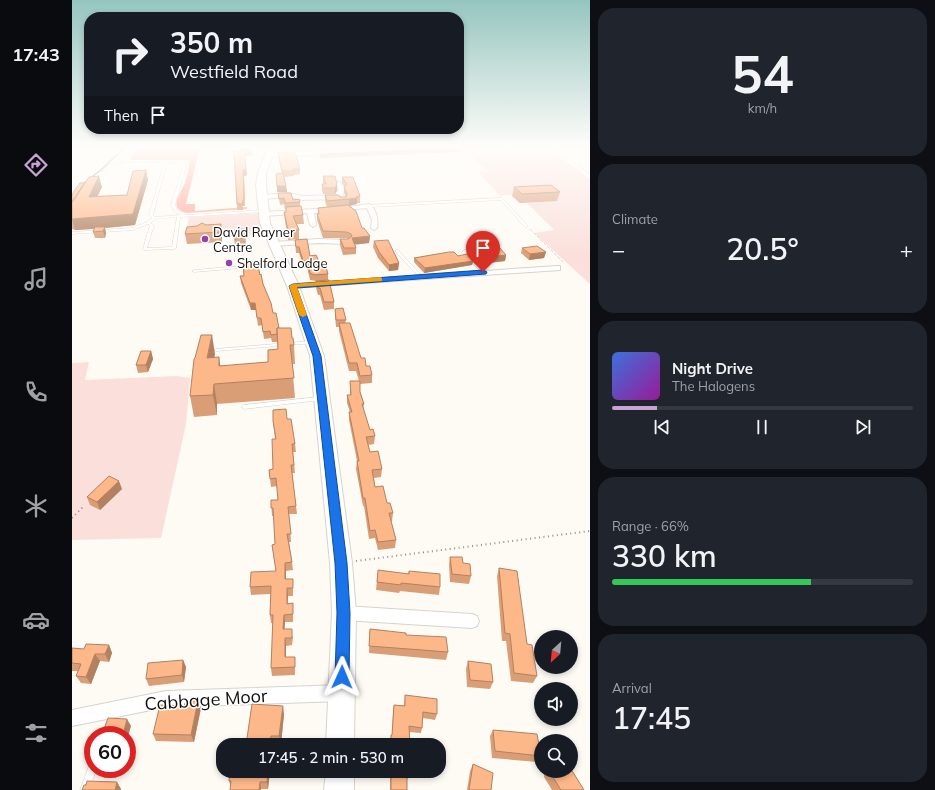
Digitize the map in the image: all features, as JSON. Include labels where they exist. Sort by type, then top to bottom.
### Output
[{"type":"main road","points":[[262,184],[265,223],[293,286],[317,356],[341,563],[344,613],[340,738]]},
{"type":"main road","points":[[339,790],[340,778]]},
{"type":"street","points":[[262,197],[288,195],[303,198],[342,200],[339,193],[342,190],[338,184]]},
{"type":"street","points":[[264,212],[310,211],[369,206],[376,224],[374,228]]},
{"type":"street","points":[[310,211],[313,225]]},
{"type":"street","points":[[277,252],[319,241],[347,242]]},
{"type":"street","points":[[293,286],[420,276],[558,268]]},
{"type":"street","points":[[344,613],[472,621]]},
{"type":"street","name":"Cabbage Moor","points":[[72,718],[109,716],[166,700],[342,693]]},
{"type":"lane","points":[[154,218],[151,215],[160,184]]},
{"type":"lane","points":[[180,184],[173,208],[179,213],[187,216]]},
{"type":"lane","points":[[369,206],[502,199],[526,226]]},
{"type":"lane","points":[[72,233],[134,229],[148,224],[154,218],[264,212]]},
{"type":"lane","points":[[148,224],[152,225],[145,250],[174,248],[179,216]]},
{"type":"lane","points":[[397,251],[420,276]]},
{"type":"lane","points":[[465,251],[464,253],[483,272]]},
{"type":"lane","points":[[194,271],[253,266],[277,252]]},
{"type":"lane","points":[[216,350],[312,342]]},
{"type":"lane","points":[[244,407],[322,399]]},
{"type":"lane","points":[[85,790],[89,778]]},
{"type":"path","points":[[526,226],[563,262],[558,268]]},
{"type":"path","points":[[72,518],[83,507]]},
{"type":"path","points":[[341,563],[590,531]]},
{"type":"shaded area","points":[[184,184],[191,184],[186,204],[195,204],[195,211],[247,207],[247,209],[187,213],[177,208],[177,200]]},
{"type":"shaded area","points":[[489,184],[590,184],[590,284],[534,233],[554,230],[527,203],[519,203],[511,195],[500,196]]},
{"type":"shaded area","points":[[260,213],[264,234],[185,237],[189,217]]},
{"type":"shaded area","points":[[89,362],[85,380],[176,376],[190,378],[186,424],[161,538],[72,540],[72,363]]},
{"type":"building","points":[[79,184],[83,184],[72,202],[72,195]]},
{"type":"building","points":[[85,184],[95,184],[89,197],[127,195],[130,184],[142,184],[133,214],[72,219],[72,203]]},
{"type":"building","points":[[236,184],[243,184],[243,204],[237,204]]},
{"type":"building","points":[[277,184],[286,184],[286,186],[277,186]]},
{"type":"building","points":[[322,184],[337,184],[335,188],[323,188]]},
{"type":"building","points":[[347,184],[356,184],[360,196],[356,197],[357,198],[327,201],[325,195],[338,195],[341,197],[346,197],[347,194],[344,187]]},
{"type":"building","points":[[551,185],[560,192],[522,194],[514,187]]},
{"type":"building","points":[[278,193],[291,193],[293,200],[299,199],[300,202],[285,203],[284,198],[279,199]]},
{"type":"building","points":[[348,205],[356,211],[362,228],[364,228],[370,236],[352,238],[356,248],[344,248],[340,239],[348,239],[352,236],[351,234],[347,232],[323,231],[317,214],[319,214],[318,208]]},
{"type":"building","points":[[301,206],[303,215],[293,216],[299,230],[288,230],[284,212],[286,212],[286,207]]},
{"type":"building","points":[[202,223],[206,225],[221,224],[220,232],[185,234],[187,227],[197,226]]},
{"type":"building","points":[[95,227],[105,227],[103,231],[93,232]]},
{"type":"building","points":[[245,229],[245,238],[234,239],[234,230]]},
{"type":"building","points":[[307,239],[310,256],[316,255],[322,268],[326,267],[328,274],[314,275],[310,273],[307,261],[303,261],[299,247],[296,247],[295,240]]},
{"type":"building","points":[[388,240],[399,263],[389,265],[379,252],[374,241]]},
{"type":"building","points":[[537,246],[546,252],[530,254],[522,248]]},
{"type":"building","points":[[499,247],[506,255],[481,258],[474,252],[481,250],[480,249]]},
{"type":"building","points":[[454,252],[458,256],[467,254],[473,261],[425,268],[414,258]]},
{"type":"building","points":[[257,261],[260,275],[261,274],[273,313],[276,313],[279,328],[277,328],[277,334],[271,335],[270,331],[263,332],[261,318],[257,318],[255,303],[250,303],[240,276],[244,276],[243,263]]},
{"type":"building","points":[[329,280],[334,302],[324,302],[320,288],[318,288],[316,281]]},
{"type":"building","points":[[343,308],[346,320],[336,320],[335,309]]},
{"type":"building","points":[[339,323],[350,323],[361,358],[365,358],[366,366],[370,366],[372,375],[360,376],[357,363],[349,363]]},
{"type":"building","points":[[277,328],[291,328],[294,345],[290,345],[294,378],[214,384],[213,395],[190,396],[194,359],[201,335],[212,335],[207,358],[219,357],[219,366],[268,362],[268,350],[278,349]]},
{"type":"building","points":[[141,351],[151,351],[146,365],[136,365]]},
{"type":"building","points":[[350,381],[360,381],[360,392],[364,404],[362,404],[370,430],[373,429],[375,436],[366,437],[370,452],[378,451],[382,469],[372,470],[375,487],[383,486],[387,503],[390,503],[393,513],[389,513],[396,540],[378,542],[375,530],[370,531],[357,461],[359,461],[349,412],[352,412],[347,395],[351,395]]},
{"type":"building","points":[[286,409],[287,419],[291,419],[295,444],[292,444],[294,465],[291,465],[296,506],[288,507],[291,534],[287,534],[292,562],[285,563],[285,579],[293,579],[293,588],[287,588],[287,604],[293,603],[293,614],[284,615],[283,629],[292,629],[292,638],[285,638],[285,657],[295,657],[295,667],[271,668],[273,615],[270,615],[271,586],[250,587],[251,572],[276,571],[272,545],[275,544],[273,508],[271,508],[271,500],[278,500],[276,478],[270,479],[269,470],[273,469],[272,439],[276,439],[273,410]]},
{"type":"building","points":[[109,476],[119,481],[97,502],[87,497]]},
{"type":"building","points":[[450,557],[462,557],[463,563],[470,564],[471,576],[452,574]]},
{"type":"building","points":[[499,568],[517,571],[527,644],[532,645],[534,674],[537,674],[537,676],[514,673],[510,634],[505,633]]},
{"type":"building","points":[[378,570],[409,574],[409,571],[440,574],[440,587],[377,582]]},
{"type":"building","points":[[370,629],[406,633],[406,635],[446,637],[448,652],[369,646]]},
{"type":"building","points":[[86,644],[109,645],[105,654],[95,654],[86,677],[76,676],[81,664],[72,663],[72,648],[84,649]]},
{"type":"building","points":[[183,660],[182,675],[146,679],[148,663]]},
{"type":"building","points":[[468,661],[491,664],[493,682],[470,680]]},
{"type":"building","points":[[405,695],[437,699],[437,714],[423,712],[422,728],[409,726],[410,738],[391,738],[394,705],[405,706]]},
{"type":"building","points":[[186,701],[198,701],[191,735],[153,734],[160,705],[184,706]]},
{"type":"building","points":[[252,704],[283,706],[279,736],[271,736],[271,738],[247,738]]},
{"type":"building","points":[[108,718],[127,719],[125,726],[105,726]]},
{"type":"building","points":[[493,730],[537,734],[534,734],[534,755],[495,751]]},
{"type":"building","points":[[473,764],[493,773],[491,790],[469,790]]},
{"type":"building","points":[[229,778],[267,778],[267,782],[260,782],[259,790],[230,790],[231,781],[229,781]]},
{"type":"building","points":[[391,778],[407,778],[407,790],[391,790]]},
{"type":"building","points":[[553,778],[577,778],[584,790],[561,790]]},
{"type":"building","points":[[87,781],[117,782],[115,790],[82,790]]},
{"type":"slow traffic","points":[[303,315],[293,286],[380,279]]},
{"type":"place","name":"David Rayner Centre","points":[[205,239]]},
{"type":"place","name":"Shelford Lodge","points":[[229,263]]},
{"type":"route","points":[[342,677],[344,613],[341,563],[317,356],[293,286],[483,272]]}]
